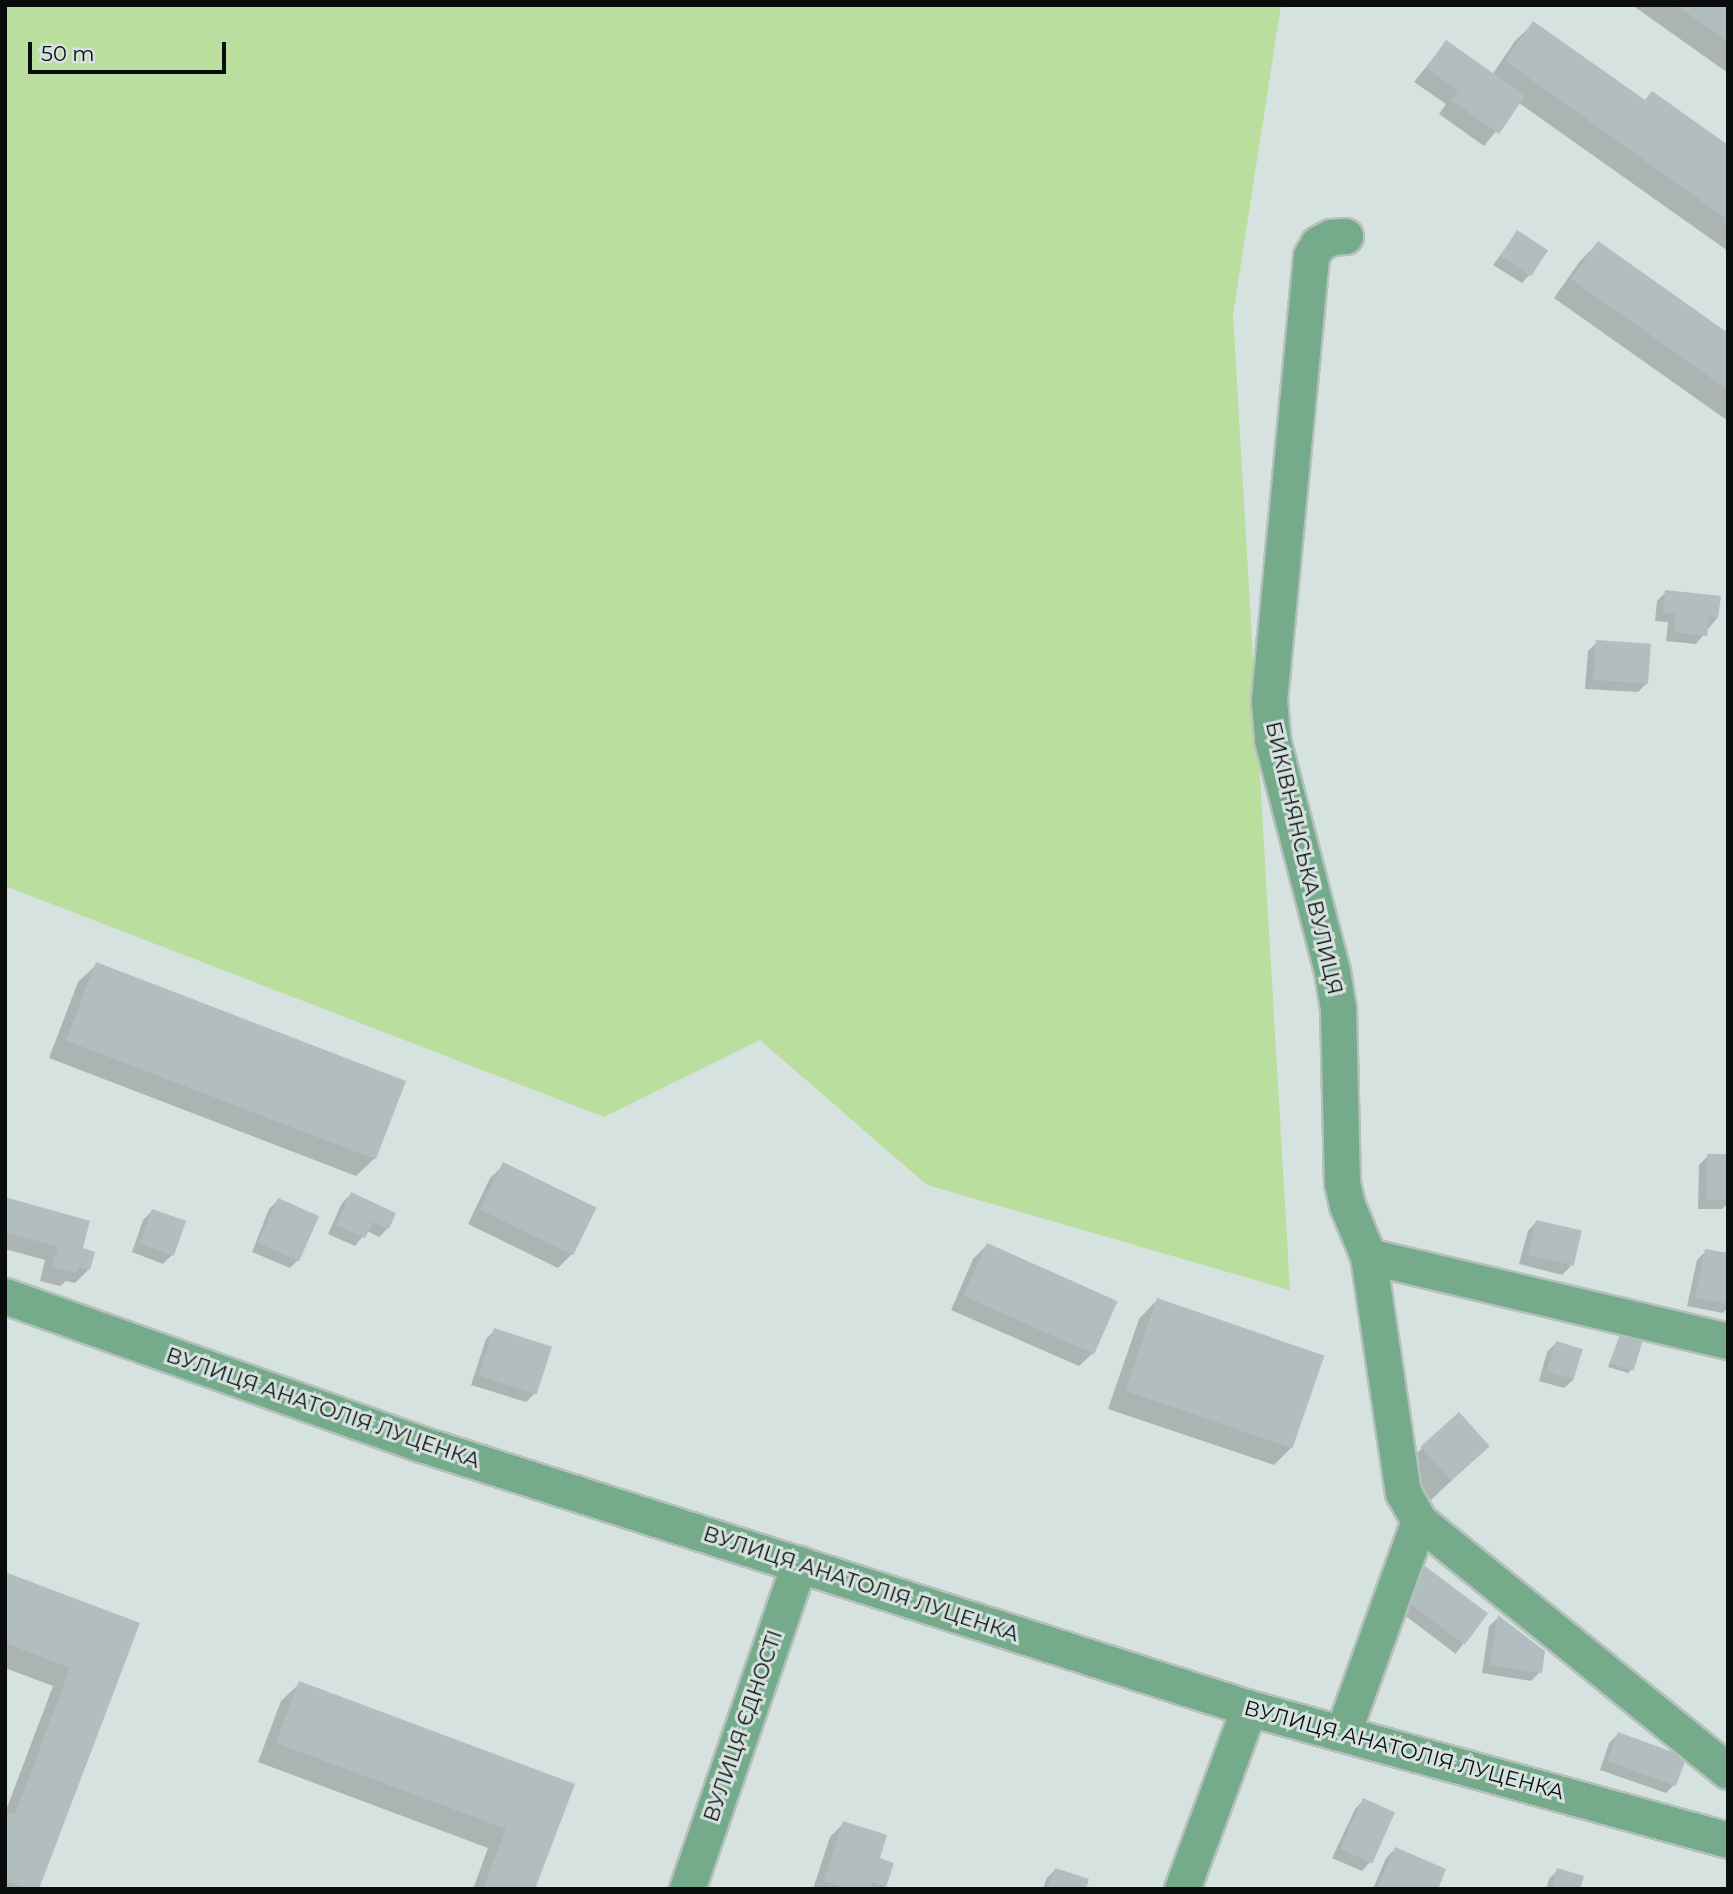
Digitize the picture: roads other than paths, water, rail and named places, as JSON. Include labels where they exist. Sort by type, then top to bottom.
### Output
[{"type":"street","name":"БИКІВНЯНСЬКА ВУЛИЦЯ","points":[[1345,236],[1331,237],[1318,244],[1311,256],[1269,701],[1272,738],[1332,971],[1338,1008],[1342,1183],[1347,1205],[1368,1256]]},
{"type":"street","points":[[1728,1341],[1368,1256],[1403,1492],[1419,1521],[1728,1771]]},
{"type":"street","name":"ВУЛИЦЯ АНАТОЛІЯ ЛУЦЕНКА","points":[[5,1296],[418,1443],[1249,1708],[1728,1840]]},
{"type":"street","points":[[1343,1732],[1419,1521]]},
{"type":"street","name":"ВУЛИЦЯ ЄДНОСТІ","points":[[687,1889],[799,1564]]},
{"type":"street","points":[[1182,1889],[1249,1708]]}]
